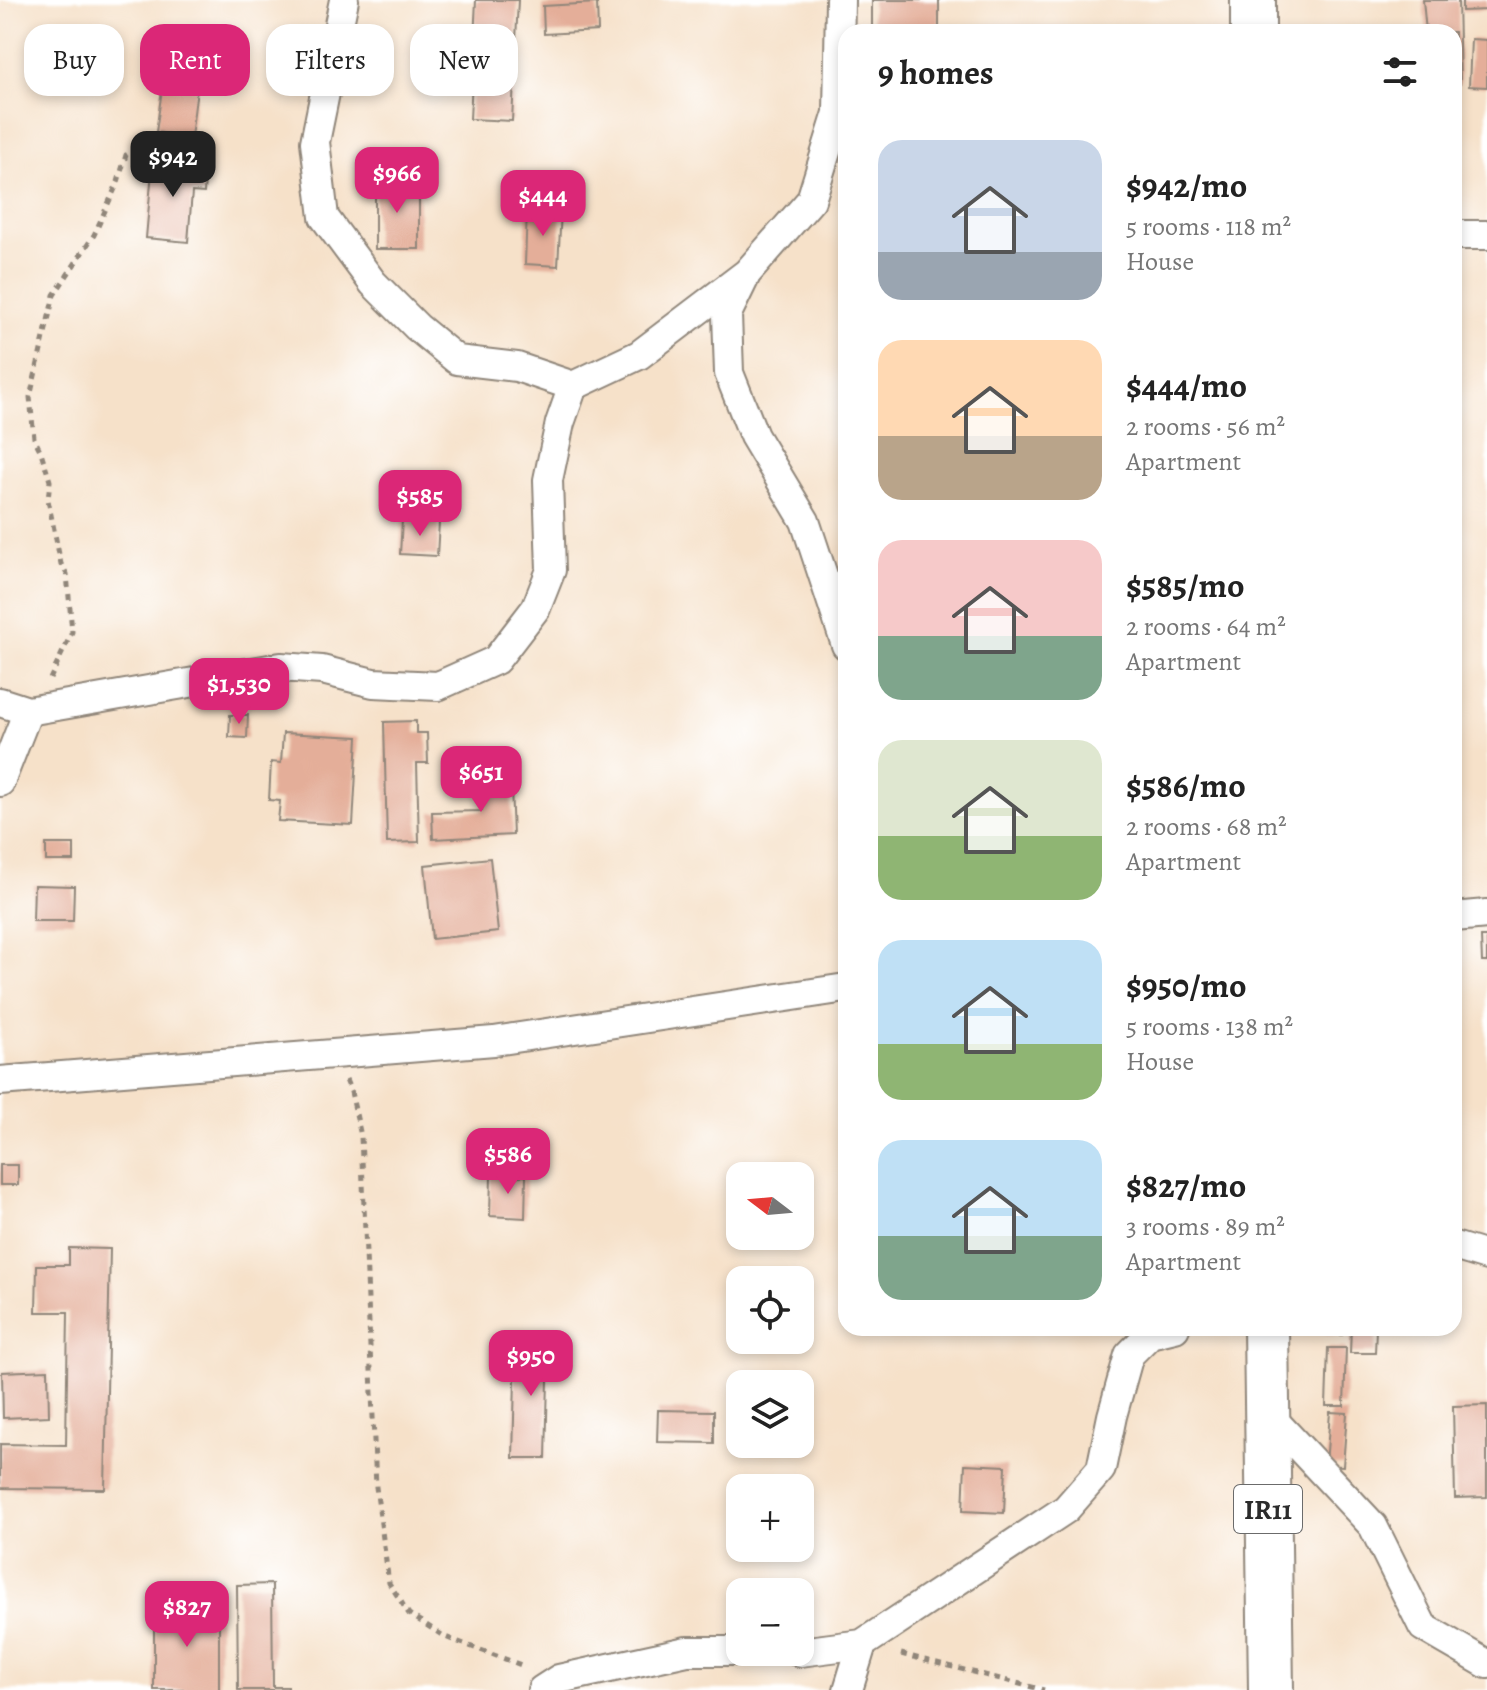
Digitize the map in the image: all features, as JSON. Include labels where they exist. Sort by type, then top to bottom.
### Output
[{"type":"main road","points":[[1253,0],[1253,24]]},
{"type":"main road","name":"IR11","points":[[1266,1336],[1271,1690]]},
{"type":"street","points":[[344,0],[315,142],[324,217],[373,283],[417,327],[457,360],[517,367],[573,386],[639,355],[747,273],[811,200],[838,113]]},
{"type":"street","points":[[840,0],[840,24]]},
{"type":"street","points":[[1462,235],[1487,235]]},
{"type":"street","points":[[747,273],[727,314],[729,373],[754,436],[805,521],[838,621]]},
{"type":"street","points":[[0,702],[38,709],[281,667],[322,670],[373,683],[438,686],[496,660],[536,608],[551,570],[548,480],[560,423],[573,386]]},
{"type":"street","points":[[0,782],[38,709]]},
{"type":"street","points":[[1462,916],[1487,914]]},
{"type":"street","points":[[0,1081],[494,1041],[838,989]]},
{"type":"street","points":[[1462,1248],[1487,1256]]},
{"type":"street","points":[[814,1650],[862,1644],[1066,1509],[1101,1469],[1129,1355],[1148,1336]]},
{"type":"street","points":[[1267,1413],[1373,1526],[1423,1627],[1487,1664]]},
{"type":"street","points":[[848,1690],[862,1644]]},
{"type":"street","points":[[551,1684],[687,1651],[726,1651]]},
{"type":"path","points":[[38,709],[72,632],[67,574],[61,564],[48,500],[50,481],[34,438],[30,397],[54,295],[94,235],[118,182],[126,155],[146,144]]},
{"type":"path","points":[[336,1053],[351,1092],[361,1136],[376,1487],[389,1583],[409,1614],[445,1637],[551,1684]]},
{"type":"path","points":[[862,1644],[1044,1690]]},
{"type":"building","points":[[476,0],[518,0],[517,24],[475,24]]},
{"type":"building","points":[[872,0],[939,0],[939,24],[872,24]]},
{"type":"building","points":[[1423,0],[1458,0],[1459,24],[1425,24]]},
{"type":"building","points":[[1462,0],[1487,0],[1487,10],[1462,11]]},
{"type":"building","points":[[597,3],[598,31],[544,34],[543,6]]},
{"type":"building","points":[[1471,39],[1487,40],[1487,87],[1469,86]]},
{"type":"building","points":[[161,96],[196,96],[191,137],[156,132]]},
{"type":"building","points":[[471,96],[513,96],[512,121],[470,119]]},
{"type":"building","points":[[153,160],[206,165],[204,193],[192,192],[188,242],[146,238]]},
{"type":"building","points":[[375,181],[419,181],[419,249],[375,249]]},
{"type":"building","points":[[527,210],[561,211],[558,266],[525,264]]},
{"type":"building","points":[[402,520],[439,522],[437,556],[400,554]]},
{"type":"building","points":[[230,715],[248,715],[247,738],[229,737]]},
{"type":"building","points":[[416,721],[416,733],[427,733],[428,763],[417,763],[419,842],[387,843],[384,722]]},
{"type":"building","points":[[283,733],[358,737],[353,825],[278,821],[280,801],[269,800],[271,762],[281,763]]},
{"type":"building","points":[[496,763],[510,763],[513,835],[433,839],[432,812],[482,811],[482,794],[497,793]]},
{"type":"building","points":[[46,844],[74,844],[74,861],[46,861]]},
{"type":"building","points":[[490,858],[498,932],[432,939],[425,865]]},
{"type":"building","points":[[34,885],[74,886],[73,921],[33,921]]},
{"type":"building","points":[[1481,937],[1487,937],[1487,962],[1482,962]]},
{"type":"building","points":[[0,1165],[18,1165],[18,1185],[0,1185]]},
{"type":"building","points":[[491,1175],[526,1176],[525,1218],[490,1216]]},
{"type":"building","points":[[69,1248],[110,1249],[105,1489],[0,1488],[0,1444],[66,1445],[68,1312],[36,1312],[37,1265],[69,1265]]},
{"type":"building","points":[[1351,1336],[1376,1336],[1375,1353],[1350,1353]]},
{"type":"building","points":[[516,1339],[549,1339],[546,1458],[513,1458]]},
{"type":"building","points":[[1328,1348],[1346,1348],[1344,1406],[1326,1406]]},
{"type":"building","points":[[48,1370],[49,1416],[3,1418],[2,1372]]},
{"type":"building","points":[[1487,1405],[1487,1497],[1455,1498],[1453,1406]]},
{"type":"building","points":[[658,1410],[714,1411],[714,1443],[657,1442]]},
{"type":"building","points":[[1330,1412],[1347,1413],[1343,1466],[1326,1465]]},
{"type":"building","points":[[965,1464],[1006,1466],[1004,1513],[963,1511]]},
{"type":"building","points":[[272,1584],[273,1687],[288,1687],[288,1690],[238,1690],[237,1585]]},
{"type":"building","points":[[219,1608],[219,1690],[154,1690],[154,1609]]}]
